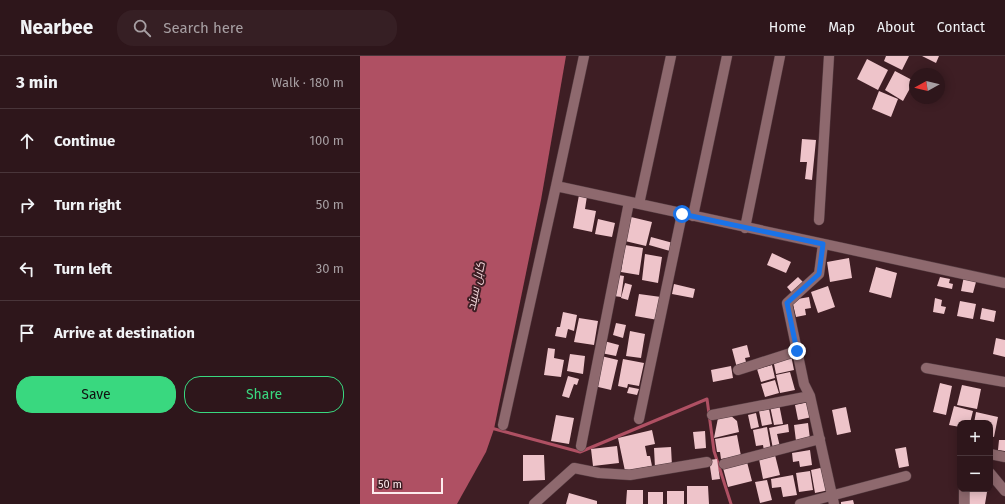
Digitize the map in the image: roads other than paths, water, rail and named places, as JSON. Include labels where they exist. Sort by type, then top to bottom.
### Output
[{"type":"street","points":[[503,425],[584,56]]},
{"type":"street","points":[[581,446],[634,203],[670,56]]},
{"type":"street","points":[[693,216],[727,56]]},
{"type":"street","points":[[745,228],[780,56]]},
{"type":"street","points":[[820,220],[829,56]]},
{"type":"street","points":[[556,186],[1005,283]]},
{"type":"street","points":[[639,419],[682,214]]},
{"type":"street","points":[[823,244],[819,274],[787,303],[804,384],[810,396],[833,500]]},
{"type":"street","points":[[738,370],[797,351]]},
{"type":"street","points":[[926,368],[1005,382]]},
{"type":"street","points":[[712,415],[810,396]]},
{"type":"street","points":[[724,464],[820,440]]},
{"type":"street","points":[[993,455],[1005,457]]},
{"type":"street","points":[[534,504],[574,468],[599,473],[630,475],[707,462]]},
{"type":"street","points":[[800,504],[833,500],[906,476]]},
{"type":"street","points":[[993,477],[1005,491]]},
{"type":"street","points":[[964,492],[964,504]]},
{"type":"water","name":"کابل سيند","points":[[360,56],[566,56],[541,200],[494,429],[486,452],[457,504],[360,504]]},
{"type":"waterway","points":[[491,428],[580,452],[707,399],[714,451],[731,504]]}]
